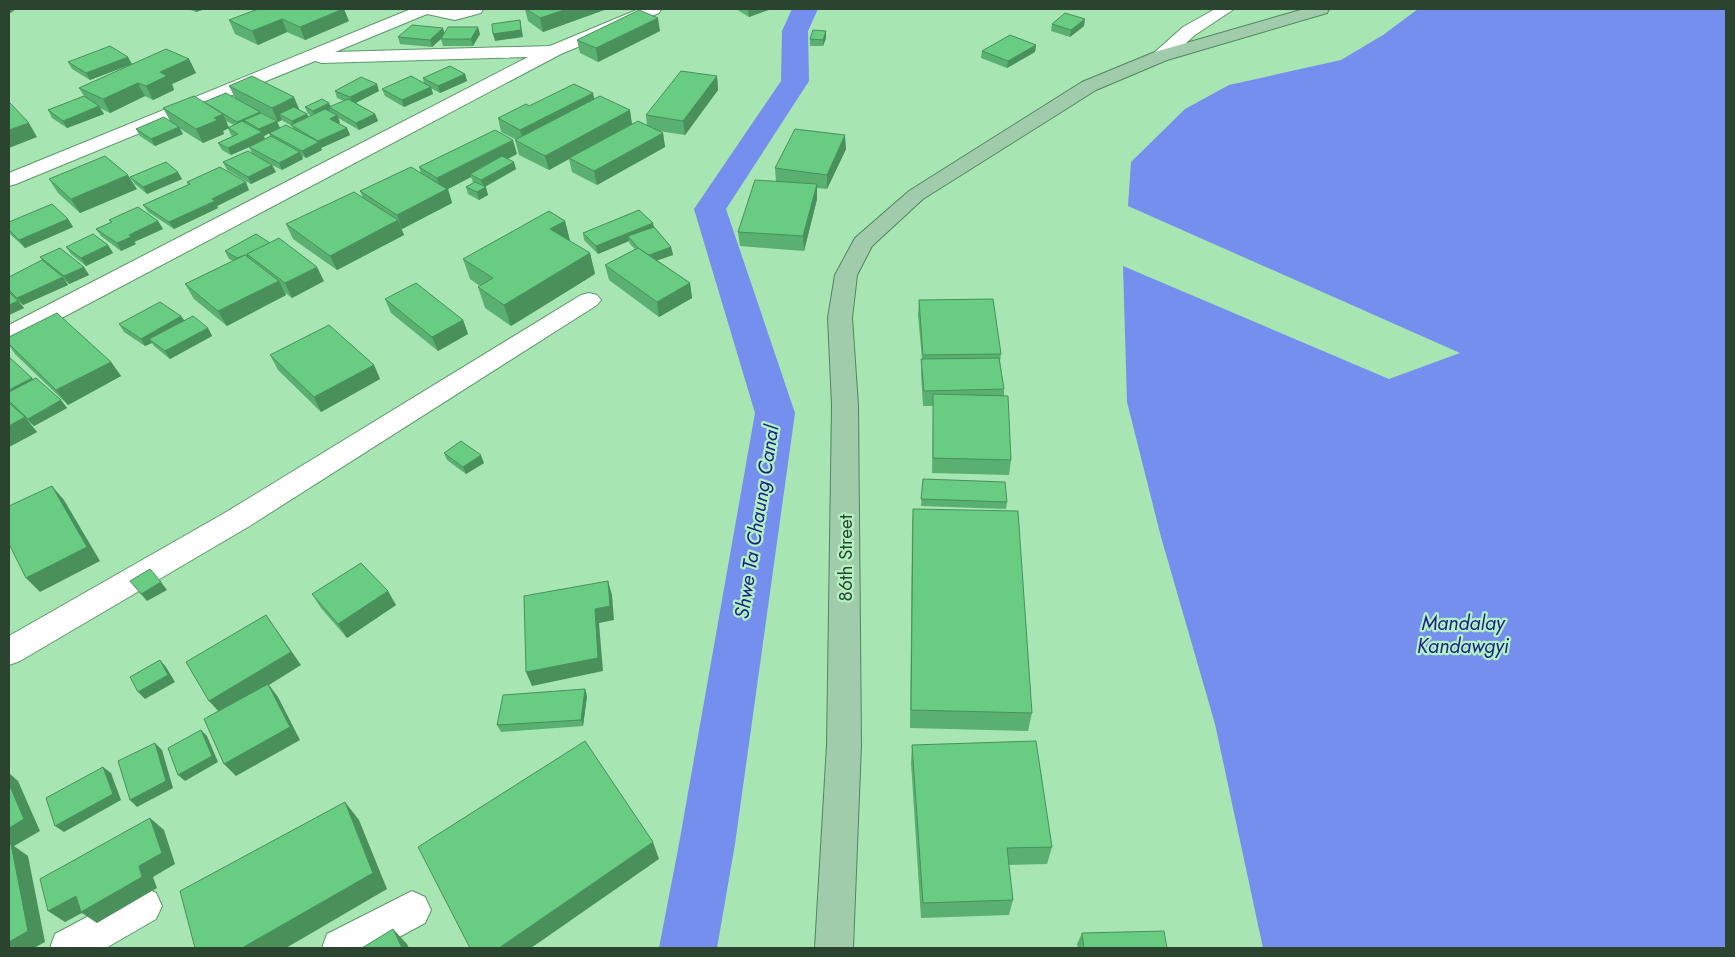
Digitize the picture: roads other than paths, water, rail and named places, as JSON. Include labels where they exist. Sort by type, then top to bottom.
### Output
[{"type":"main road","name":"86th Street","points":[[834,948],[844,745],[845,414],[840,318],[846,274],[863,243],[916,195],[1088,86],[1161,56],[1321,9]]},
{"type":"street","points":[[9,180],[302,58],[426,9],[455,15],[475,9]]},
{"type":"street","points":[[9,334],[555,50],[653,9]]},
{"type":"street","points":[[1161,56],[1189,31],[1226,9]]},
{"type":"street","points":[[302,58],[555,50]]},
{"type":"street","points":[[9,652],[238,519],[589,300]]},
{"type":"street","points":[[69,948],[143,906]]},
{"type":"street","points":[[341,948],[412,910]]},
{"type":"water","name":"Mandalay Kandawgyi","points":[[1418,9],[1726,9],[1726,948],[1263,948],[1215,724],[1161,537],[1127,402],[1123,266],[1389,379],[1460,353],[1128,206],[1131,162],[1185,109],[1229,85],[1341,60],[1383,35]]},
{"type":"waterway","name":"Shwe Ta Chaung Canal","points":[[688,948],[707,844],[775,413],[710,209],[795,81],[795,31],[805,9]]}]
